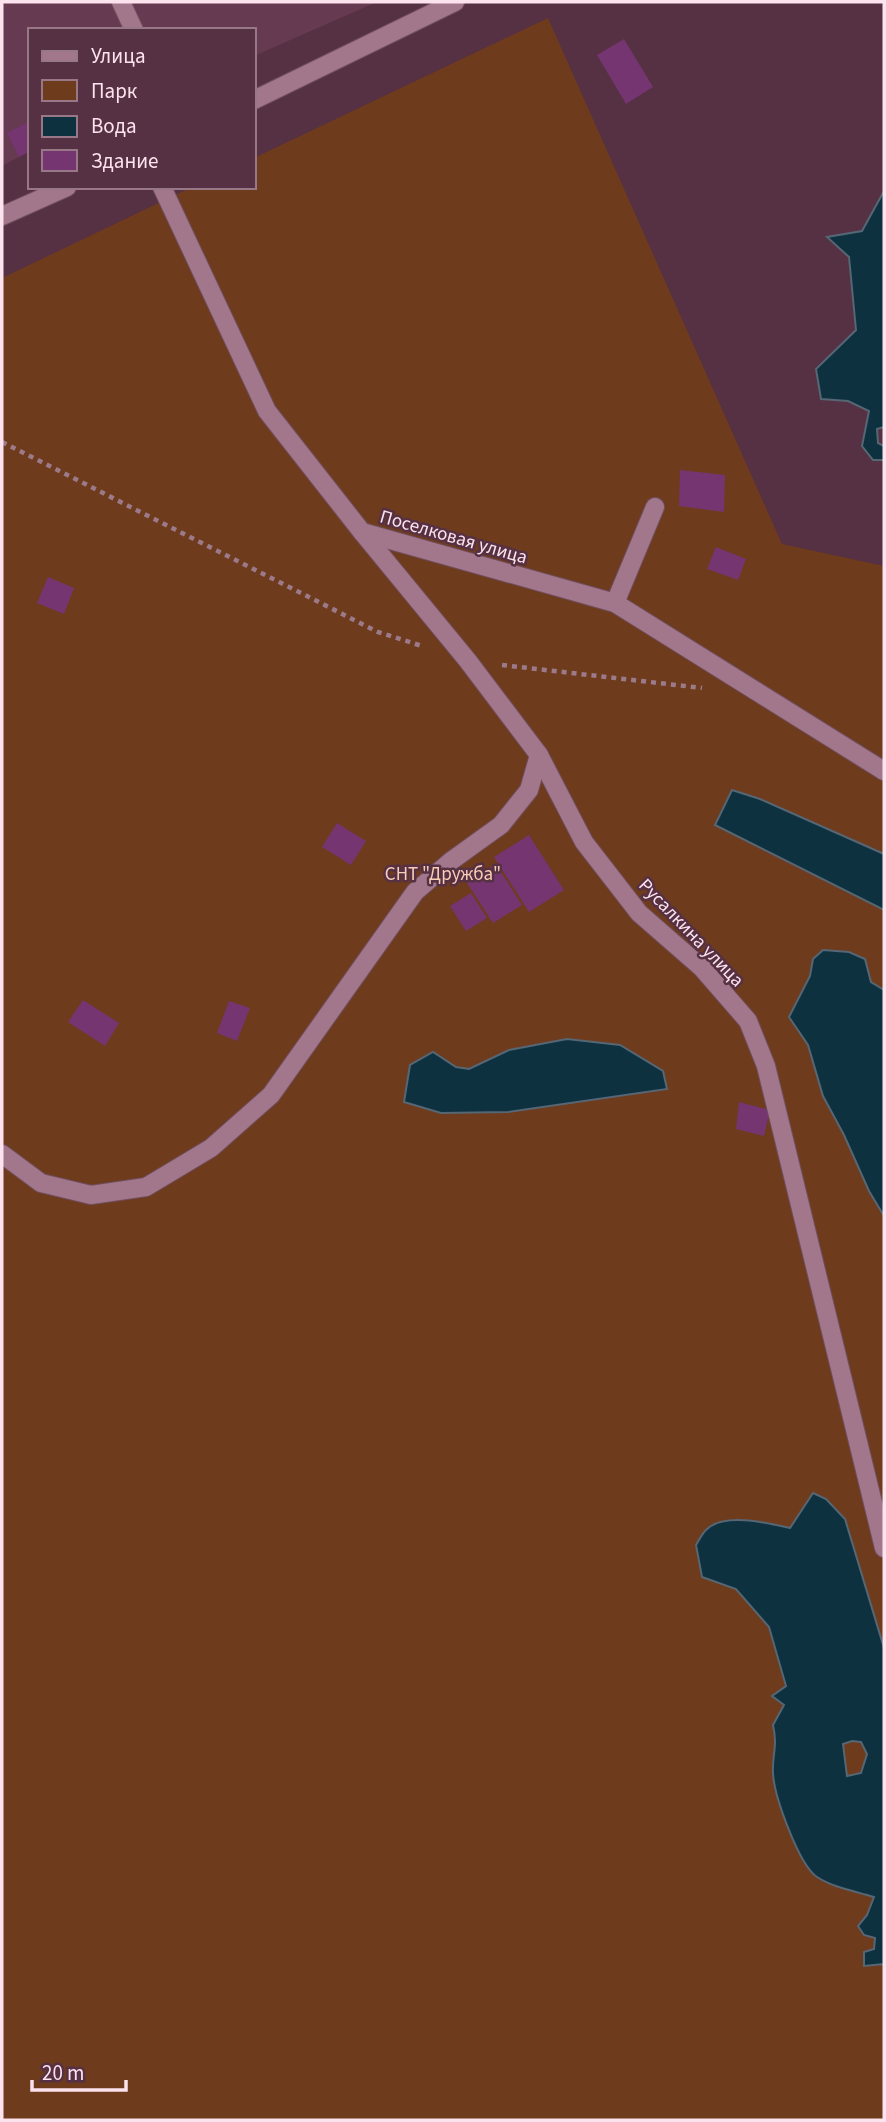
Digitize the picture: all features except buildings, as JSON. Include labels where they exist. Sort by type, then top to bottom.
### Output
[{"type":"street","points":[[121,2],[133,28]]},
{"type":"street","points":[[256,99],[455,2]]},
{"type":"street","points":[[2,216],[63,189]]},
{"type":"street","name":"Поселковая улица","points":[[163,189],[267,411],[362,532],[615,603],[884,771]]},
{"type":"street","points":[[615,603],[655,507]]},
{"type":"street","name":"Русалкина улица","points":[[362,532],[468,661],[539,755],[584,842],[639,913],[702,968],[748,1021],[766,1066],[884,1548]]},
{"type":"street","points":[[2,1154],[41,1184],[92,1195],[146,1187],[211,1148],[271,1095],[415,892],[500,825],[528,790],[539,755]]},
{"type":"path","points":[[2,442],[378,632],[468,661],[708,689]]},
{"type":"shaded area","points":[[2,2],[377,2],[256,55],[256,28],[28,28],[28,152],[2,166]]},
{"type":"green space","name":"СНТ \"Дружба\"","points":[[548,18],[782,544],[884,566],[884,2120],[2,2120],[2,278],[188,189],[256,189],[256,157]]},
{"type":"water","points":[[884,191],[884,427],[877,429],[878,443],[884,446],[884,460],[873,460],[862,446],[869,411],[848,401],[821,399],[816,369],[856,330],[849,257],[827,237],[862,231]]},
{"type":"water","points":[[732,790],[760,799],[884,854],[884,910],[715,825]]},
{"type":"water","points":[[823,950],[849,952],[865,959],[871,982],[884,990],[884,1216],[823,1096],[808,1045],[789,1017],[810,976],[813,959]]},
{"type":"water","points":[[567,1039],[620,1045],[663,1071],[667,1089],[508,1112],[441,1113],[404,1102],[410,1065],[433,1052],[456,1067],[469,1069],[509,1050]]},
{"type":"water","points":[[813,1493],[826,1499],[845,1519],[884,1648],[884,1964],[864,1966],[864,1952],[874,1949],[875,1938],[864,1935],[858,1926],[867,1915],[874,1897],[837,1887],[817,1877],[795,1845],[783,1813],[774,1784],[773,1725],[784,1705],[772,1696],[786,1686],[769,1627],[736,1589],[702,1577],[696,1545],[714,1525],[723,1521],[746,1520],[790,1528]],"holes":[[[861,1742],[867,1754],[861,1773],[847,1776],[843,1744]]]}]
